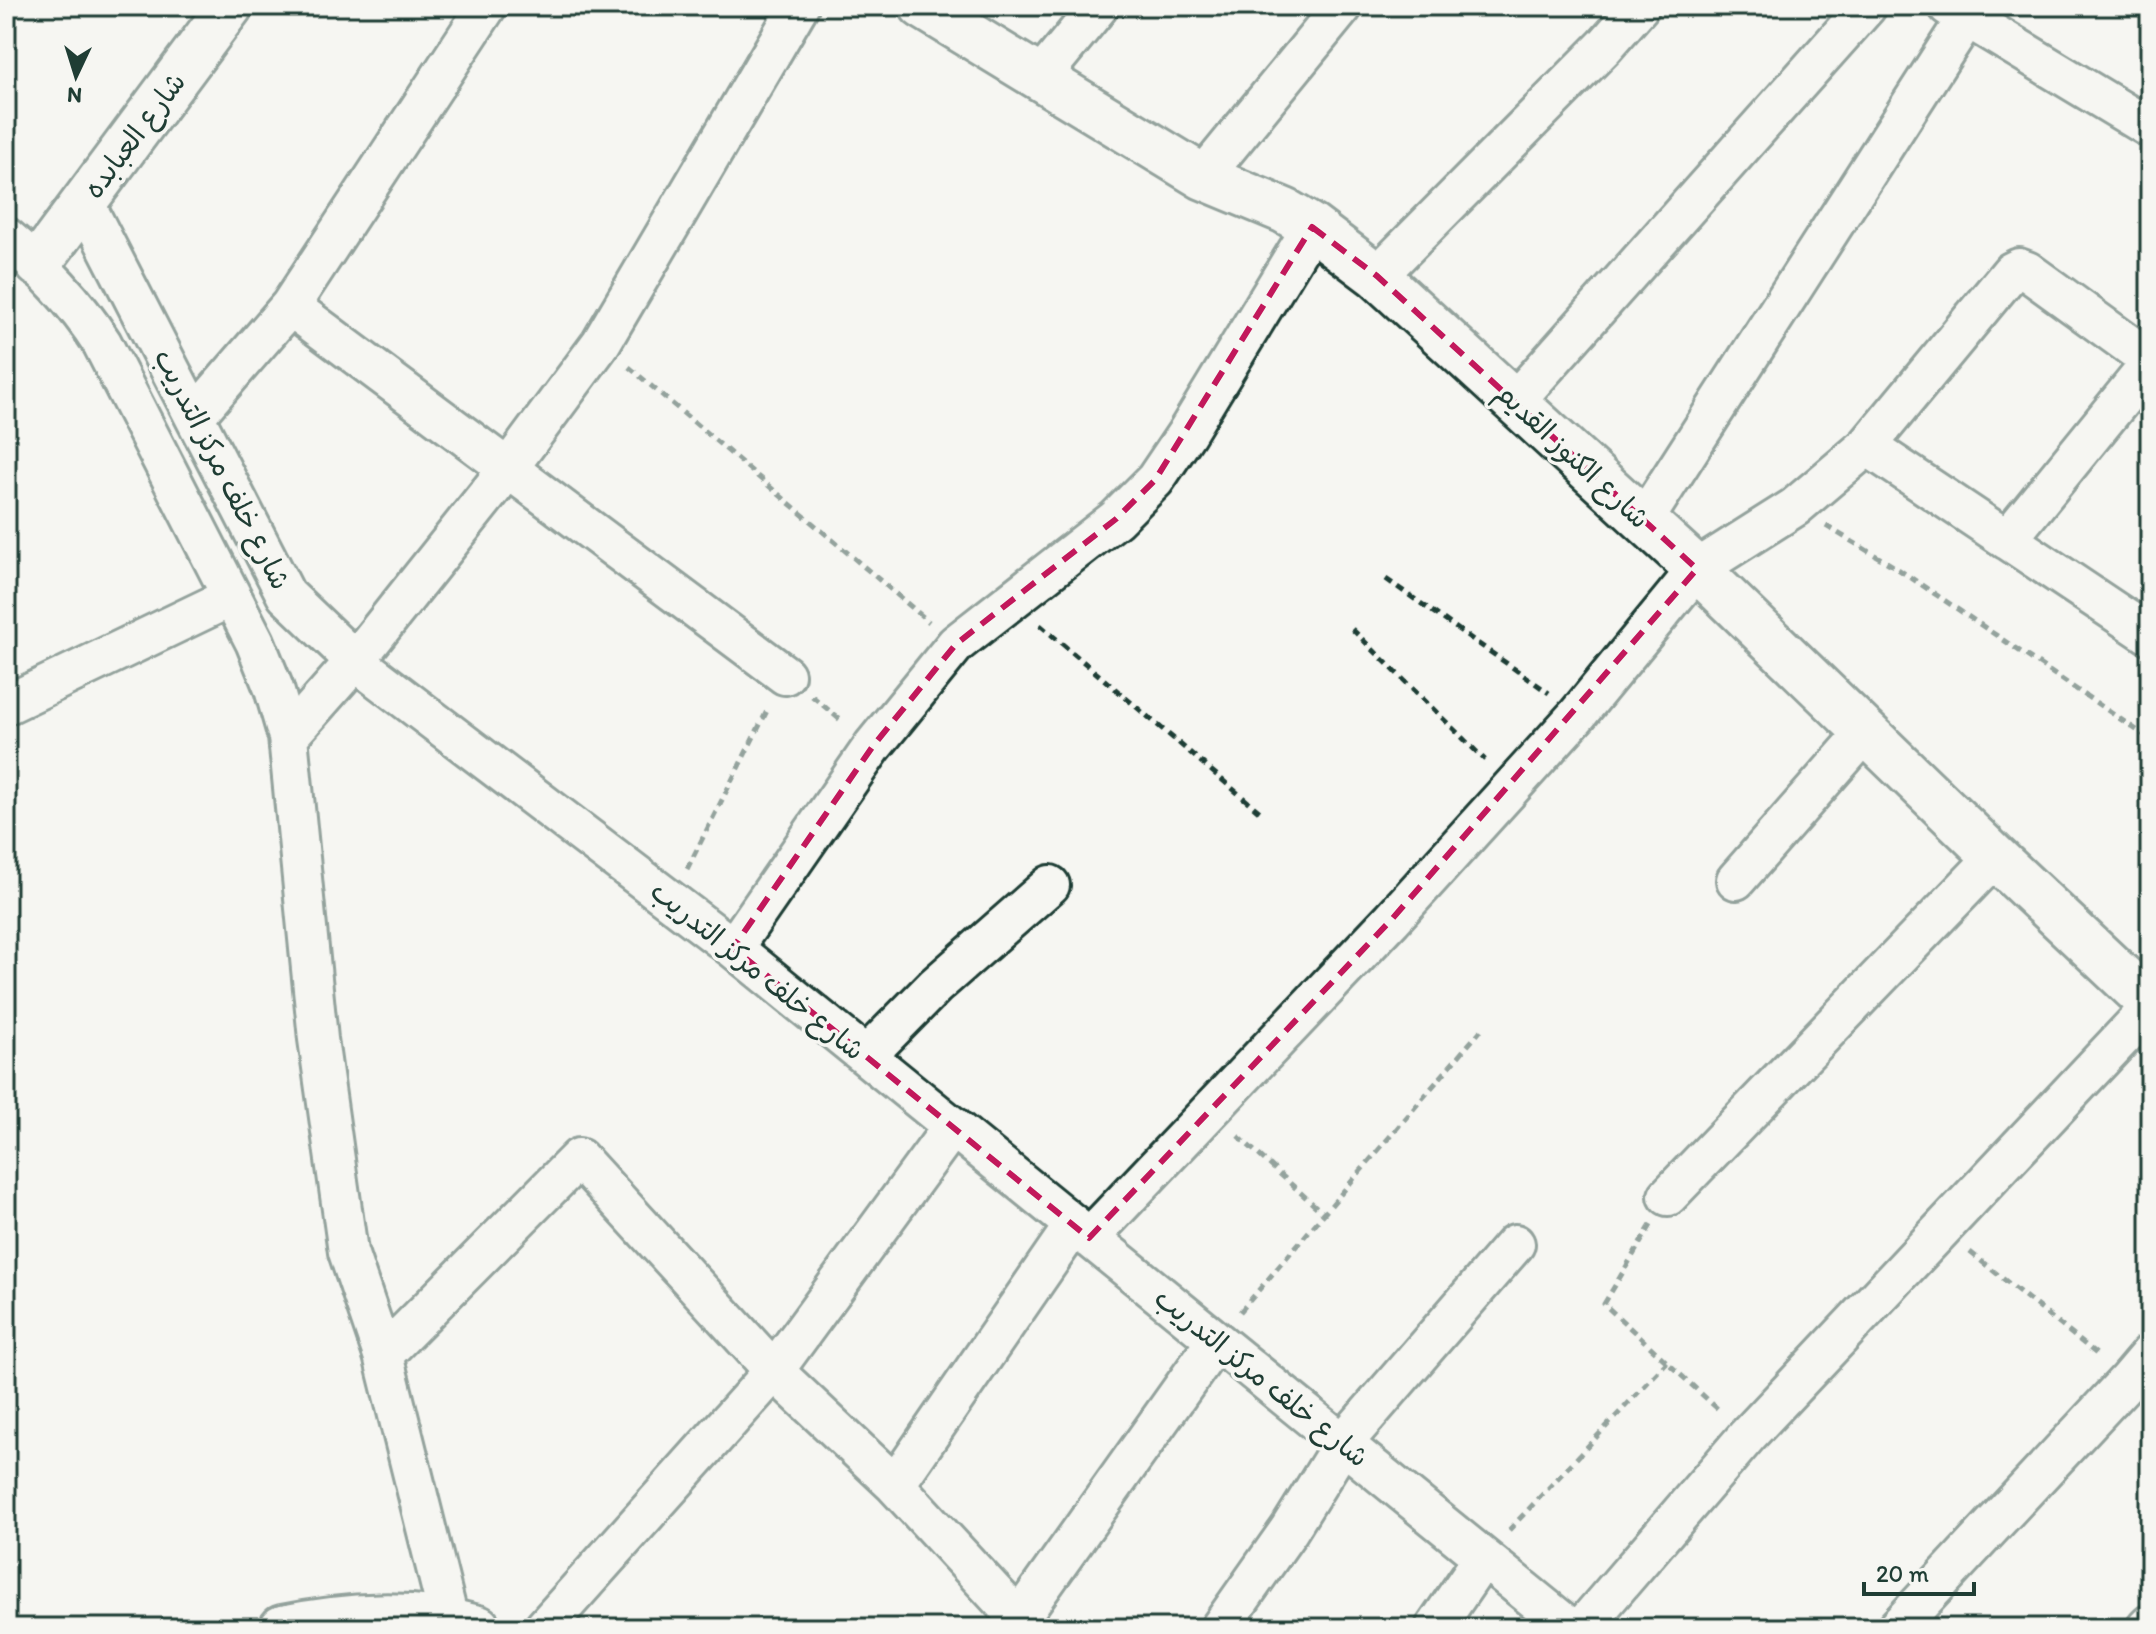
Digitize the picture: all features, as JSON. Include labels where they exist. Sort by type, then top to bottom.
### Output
[{"type":"street","name":"شارع العبابده","points":[[22,251],[84,202],[230,6]]},
{"type":"street","points":[[195,416],[290,306],[487,6]]},
{"type":"street","points":[[288,737],[355,661],[507,470],[601,343],[799,6]]},
{"type":"street","name":"شارع الكنوز القديم","points":[[922,6],[1203,177],[1285,211],[1312,227],[1377,276],[1697,569],[2150,1005]]},
{"type":"street","points":[[1040,78],[1099,6]]},
{"type":"street","points":[[1203,177],[1343,6]]},
{"type":"street","points":[[1377,276],[1605,46],[1640,6]]},
{"type":"street","points":[[1515,401],[1867,6]]},
{"type":"street","points":[[1644,520],[1958,12],[2150,128]]},
{"type":"street","name":"شارع خلف مركز التدريب","points":[[84,202],[286,595],[355,661],[733,948],[1570,1628]]},
{"type":"street","points":[[733,948],[873,746],[956,644],[1116,519],[1155,480],[1312,227]]},
{"type":"street","name":"شارع خلف مركز التدريب","points":[[22,251],[76,305],[102,343],[255,642],[274,689],[288,737],[318,1039],[348,1252],[383,1355],[460,1625]]},
{"type":"street","points":[[895,1485],[1082,1231],[1209,1110],[1392,919],[1578,714],[1697,569],[1795,507],[1867,446],[2011,272],[2019,268],[2150,362],[2007,540]]},
{"type":"street","points":[[290,306],[785,675]]},
{"type":"street","points":[[1867,446],[2007,540],[2146,622]]},
{"type":"street","points":[[6,705],[231,597]]},
{"type":"street","points":[[1736,880],[1865,733]]},
{"type":"street","points":[[1668,1196],[1995,857]]},
{"type":"street","points":[[866,1056],[935,986],[1050,885]]},
{"type":"street","points":[[1582,1628],[1747,1436],[2150,1005]]},
{"type":"street","points":[[544,1628],[774,1371],[953,1126]]},
{"type":"street","points":[[383,1355],[579,1158],[774,1371],[895,1485],[1023,1623],[1216,1341]]},
{"type":"street","points":[[1220,1628],[1289,1530],[1343,1443],[1515,1244]]},
{"type":"street","points":[[1897,1628],[2139,1367]]},
{"type":"street","points":[[1435,1628],[1483,1558]]},
{"type":"street","points":[[282,1628],[323,1620],[389,1615],[460,1625]]},
{"type":"path","points":[[601,343],[956,644]]},
{"type":"path","points":[[1795,507],[1895,567],[2150,739]]},
{"type":"path","points":[[1386,579],[1578,714]]},
{"type":"path","points":[[1012,601],[1260,812]]},
{"type":"path","points":[[1352,629],[1513,787]]},
{"type":"path","points":[[671,899],[785,675],[873,746]]},
{"type":"path","points":[[1216,1341],[1481,1030]]},
{"type":"path","points":[[1209,1110],[1323,1213]]},
{"type":"path","points":[[1668,1196],[1604,1304],[1747,1436]]},
{"type":"path","points":[[1941,1228],[2139,1367]]},
{"type":"path","points":[[1483,1558],[1667,1362]]},
{"type":"highlighted area","points":[[1312,227],[1377,276],[1697,569],[1392,919],[1089,1238],[733,948],[873,746],[956,644],[1116,519],[1155,480]]}]
